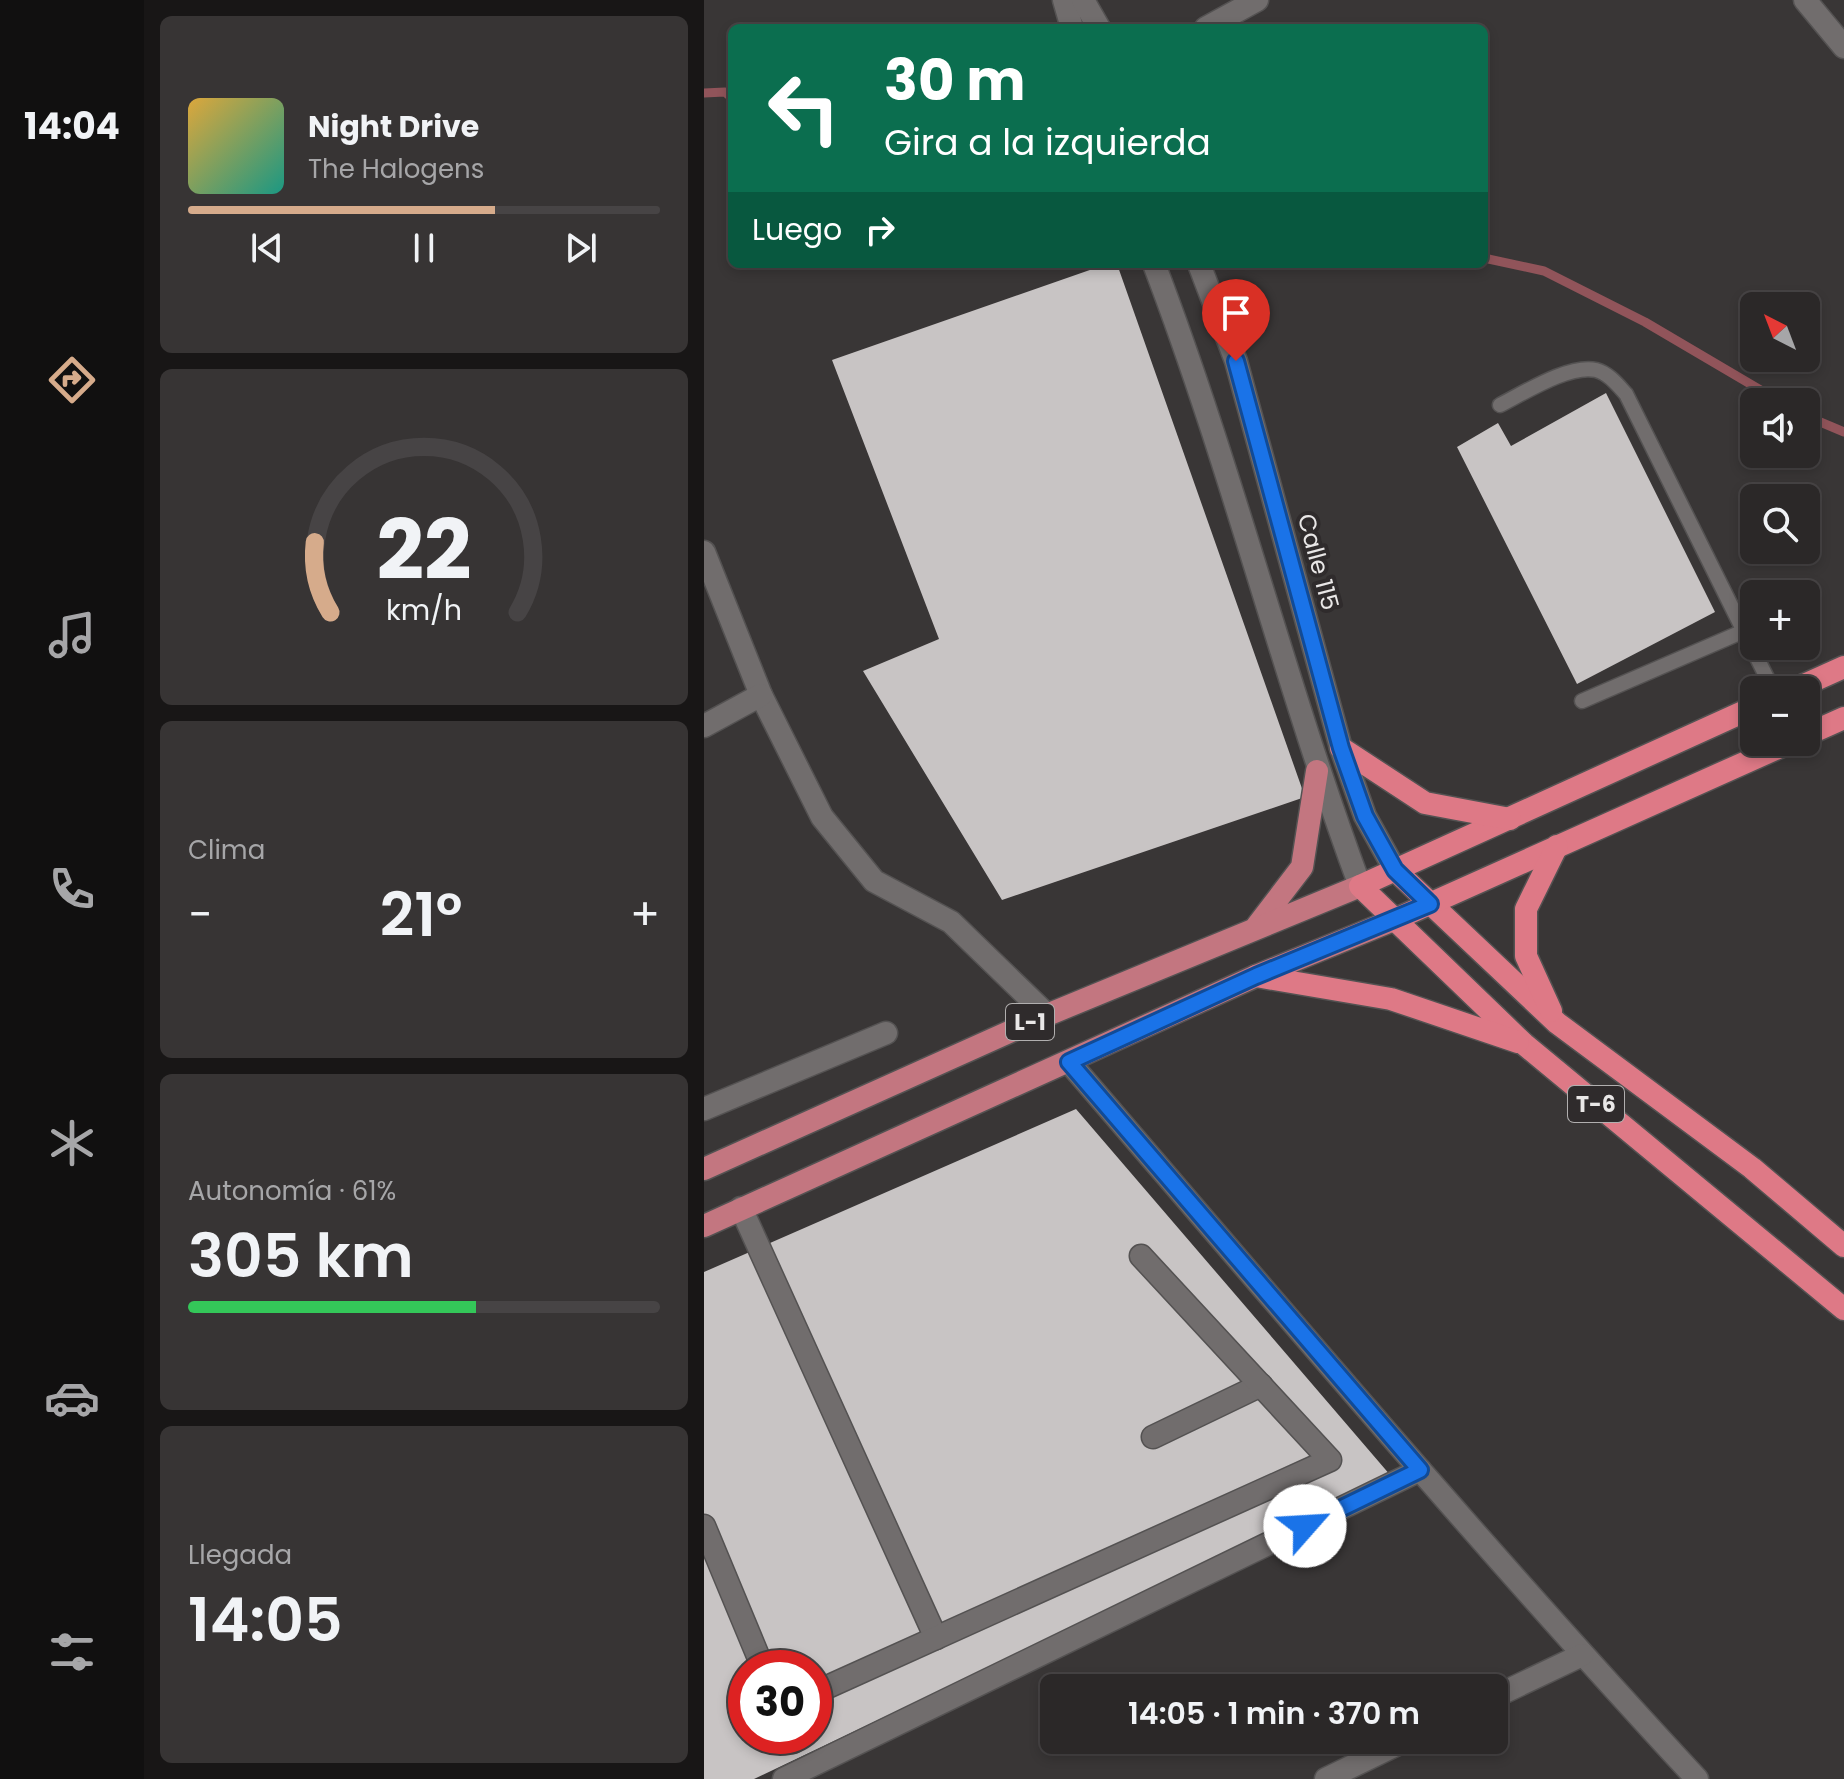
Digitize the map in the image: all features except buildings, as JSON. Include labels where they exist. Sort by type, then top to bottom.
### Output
[{"type":"highway","points":[[1820,678],[1844,667]]},
{"type":"highway","points":[[1360,886],[1740,713]]},
{"type":"highway","points":[[1820,729],[1844,718]]},
{"type":"highway","points":[[1341,748],[1425,803],[1510,819]]},
{"type":"highway","points":[[1396,919],[1760,756]]},
{"type":"highway","points":[[1557,846],[1526,909],[1526,956],[1557,1023]]},
{"type":"highway","name":"T-6","points":[[1395,870],[1557,1023],[1752,1168],[1844,1246]]},
{"type":"highway","name":"T-6","points":[[1360,886],[1524,1044],[1844,1309]]},
{"type":"highway","points":[[1256,976],[1391,999],[1524,1044]]},
{"type":"main road","points":[[1256,928],[1302,867],[1317,771]]},
{"type":"main road","name":"L-1","points":[[704,1169],[1047,1015],[1360,886]]},
{"type":"main road","name":"L-1","points":[[704,1226],[1256,976],[1396,919]]},
{"type":"street","points":[[1064,0],[1071,24]]},
{"type":"street","points":[[1083,0],[1097,24]]},
{"type":"street","points":[[1213,24],[1257,0]]},
{"type":"street","points":[[1805,0],[1844,47]]},
{"type":"street","points":[[1156,268],[1196,375],[1317,771],[1360,886]]},
{"type":"street","name":"Calle 115","points":[[1201,268],[1236,361],[1341,748],[1365,816],[1395,870]]},
{"type":"street","points":[[704,552],[761,695],[822,817],[874,881],[951,922],[1047,1015]]},
{"type":"street","points":[[704,726],[761,695]]},
{"type":"street","points":[[704,1109],[886,1033]]},
{"type":"street","points":[[1069,1062],[1582,1655],[1697,1779]]},
{"type":"street","points":[[741,1208],[936,1638]]},
{"type":"street","points":[[832,1685],[1330,1460],[1141,1256]]},
{"type":"street","points":[[1153,1437],[1261,1385]]},
{"type":"street","points":[[787,1778],[1420,1470]]},
{"type":"street","points":[[704,1526],[756,1650]]},
{"type":"street","points":[[1508,1690],[1582,1655]]},
{"type":"street","points":[[1326,1779],[1377,1754]]},
{"type":"lane","points":[[1500,405],[1581,369],[1598,370],[1613,380],[1626,394],[1740,623]]},
{"type":"lane","points":[[1582,701],[1740,633]]},
{"type":"waterway","points":[[704,93],[728,95]]},
{"type":"waterway","points":[[1488,259],[1544,271],[1645,322],[1757,388]]},
{"type":"waterway","points":[[1820,422],[1844,432]]},
{"type":"route","points":[[1236,361],[1341,748],[1365,816],[1395,870],[1430,904],[1256,976],[1069,1062],[1420,1470],[1305,1526]]}]
